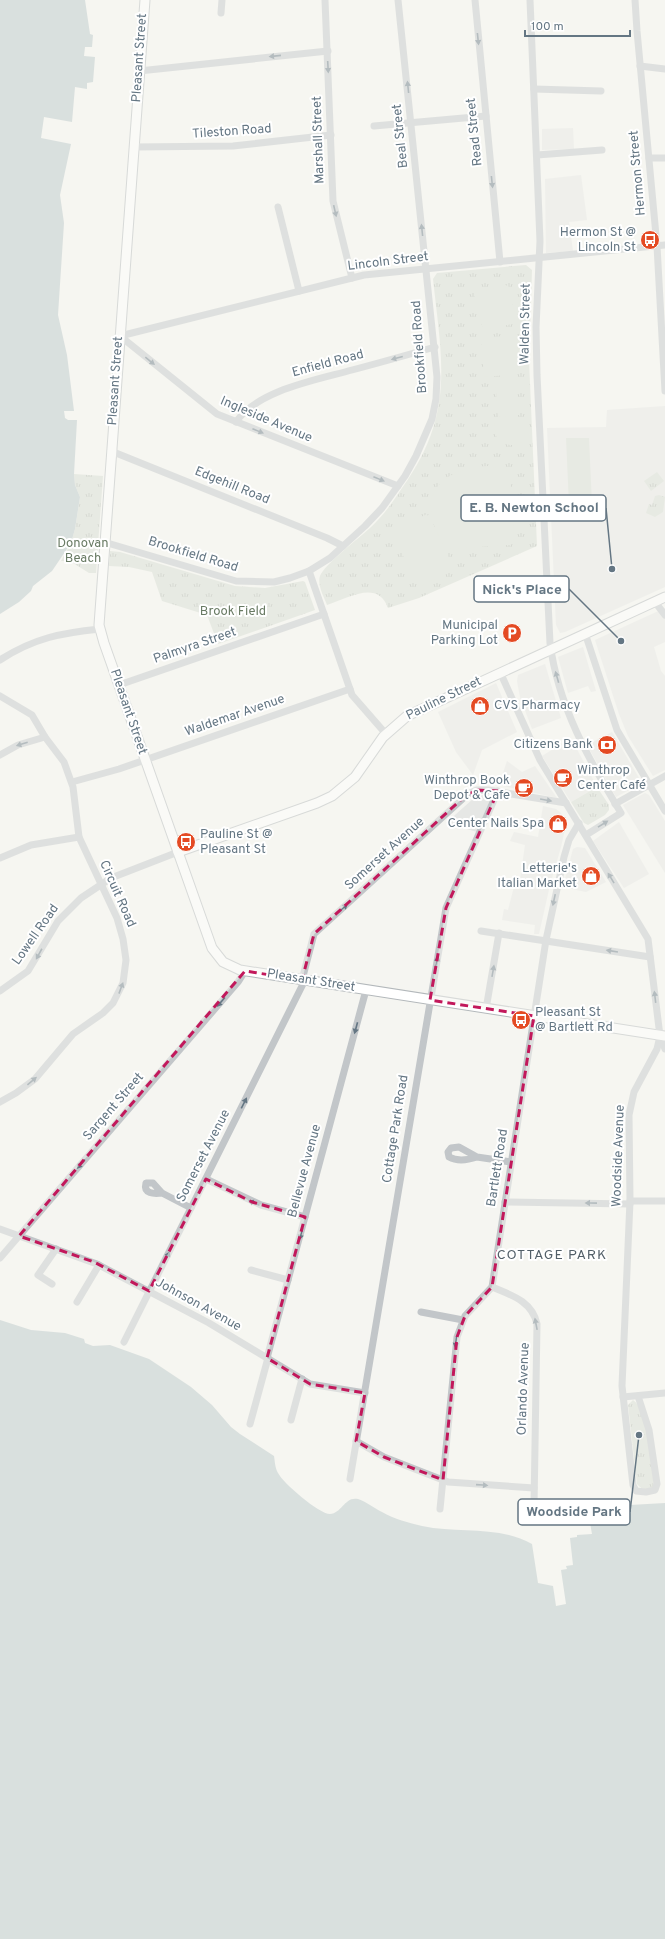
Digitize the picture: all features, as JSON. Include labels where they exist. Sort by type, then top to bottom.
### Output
[{"type":"main road","name":"Pleasant Street","points":[[145,0],[99,608],[100,630],[214,952],[229,966],[245,971],[663,1036]]},
{"type":"main road","name":"Pauline Street","points":[[178,852],[317,803],[332,796],[355,777],[386,734],[416,711],[665,597]]},
{"type":"street","points":[[221,13],[222,0]]},
{"type":"street","name":"Marshall Street","points":[[325,0],[333,201],[352,278]]},
{"type":"street","name":"Beal Street","points":[[398,0],[426,269]]},
{"type":"street","name":"Read Street","points":[[474,0],[500,262]]},
{"type":"street","name":"Walden Street","points":[[530,0],[540,258],[536,328],[537,376],[550,649],[560,687],[579,737],[621,813],[586,835]]},
{"type":"street","name":"Hermon Street","points":[[636,0],[640,66],[657,246],[665,390]]},
{"type":"street","points":[[139,70],[328,51]]},
{"type":"street","points":[[640,66],[665,69]]},
{"type":"street","points":[[534,89],[600,91]]},
{"type":"street","points":[[374,126],[486,116]]},
{"type":"street","name":"Tileston Road","points":[[134,147],[234,146],[331,135]]},
{"type":"street","points":[[537,155],[602,150]]},
{"type":"street","points":[[649,158],[665,158]]},
{"type":"street","points":[[278,207],[299,291]]},
{"type":"street","name":"Lincoln Street","points":[[120,336],[352,278],[426,269],[665,246]]},
{"type":"street","name":"Brookfield Road","points":[[104,542],[236,581],[274,582],[309,571],[325,561],[343,546],[377,514],[398,486],[416,456],[434,412],[437,385],[435,348],[426,269]]},
{"type":"street","name":"Ingleside Avenue","points":[[120,336],[217,414],[398,486]]},
{"type":"street","name":"Enfield Road","points":[[236,422],[243,414],[260,402],[284,389],[435,348]]},
{"type":"street","name":"Edgehill Road","points":[[111,451],[320,535],[343,546]]},
{"type":"street","points":[[309,571],[350,689],[356,701],[386,734]]},
{"type":"street","points":[[655,602],[665,615]]},
{"type":"street","name":"Palmyra Street","points":[[119,685],[324,614]]},
{"type":"street","points":[[0,660],[23,646],[40,639],[65,633],[100,630]]},
{"type":"street","points":[[585,634],[616,727],[665,811]]},
{"type":"street","name":"Woodside Avenue","points":[[500,672],[532,745],[648,939],[663,1036],[634,1092],[630,1107],[630,1203],[623,1397],[633,1485],[638,1491],[648,1492],[654,1490],[657,1484],[650,1434],[638,1396]]},
{"type":"street","name":"Waldemar Avenue","points":[[72,782],[119,769],[350,689]]},
{"type":"street","name":"Circuit Road","points":[[0,696],[30,713],[38,722],[45,737],[63,758],[72,782],[79,837],[117,918],[124,944],[125,969],[120,992],[113,1003],[74,1034],[39,1075],[21,1090],[0,1102]]},
{"type":"street","points":[[0,755],[18,745],[45,737]]},
{"type":"street","points":[[615,804],[665,776]]},
{"type":"street","name":"Somerset Avenue","points":[[124,1342],[206,1179],[303,980],[314,934],[468,794],[481,790],[498,791],[566,803]]},
{"type":"street","name":"Cottage Park Road","points":[[350,1479],[446,908],[498,791]]},
{"type":"street","name":"Bartlett Road","points":[[492,1287],[546,940],[564,857],[569,840],[579,823]]},
{"type":"street","points":[[0,858],[31,845],[79,837]]},
{"type":"street","name":"Lowell Road","points":[[0,991],[20,978],[30,968],[53,929],[75,902],[101,884],[178,852]]},
{"type":"street","points":[[481,931],[650,957]]},
{"type":"street","points":[[486,1009],[499,934]]},
{"type":"street","name":"Sargent Street","points":[[0,1258],[233,988],[245,971]]},
{"type":"street","name":"Bellevue Avenue","points":[[250,1424],[366,990]]},
{"type":"street","points":[[663,1036],[665,1049]]},
{"type":"street","points":[[477,1157],[511,1162]]},
{"type":"street","points":[[206,1179],[261,1205],[305,1217]]},
{"type":"street","points":[[162,1193],[191,1208]]},
{"type":"street","points":[[505,1202],[630,1203],[665,1201]]},
{"type":"street","name":"Johnson Avenue","points":[[0,1229],[99,1265],[209,1323],[302,1379],[315,1385],[364,1393]]},
{"type":"street","points":[[52,1284],[38,1275],[56,1249]]},
{"type":"street","points":[[77,1302],[99,1265]]},
{"type":"street","points":[[251,1270],[288,1280]]},
{"type":"street","points":[[440,1509],[456,1341],[463,1320],[474,1305],[492,1287]]},
{"type":"street","name":"Orlando Avenue","points":[[492,1287],[516,1297],[526,1304],[533,1313],[537,1324],[534,1488],[534,1510],[537,1516]]},
{"type":"street","points":[[421,1312],[463,1320]]},
{"type":"street","points":[[291,1420],[302,1379]]},
{"type":"street","points":[[623,1397],[665,1393]]},
{"type":"street","points":[[356,1441],[384,1457],[452,1483],[534,1488]]},
{"type":"highlighted area","points":[[477,790],[498,791],[446,908],[430,1000],[534,1016],[492,1287],[465,1316],[457,1337],[443,1480],[384,1457],[356,1441],[365,1393],[310,1384],[267,1358],[305,1217],[252,1202],[206,1179],[149,1291],[94,1262],[19,1236],[245,971],[302,980],[314,934],[465,796]]},
{"type":"shaded area","points":[[0,0],[85,0],[90,34],[93,35],[92,47],[85,47],[84,56],[95,57],[93,82],[87,83],[87,89],[75,87],[72,122],[44,117],[41,138],[71,144],[60,195],[64,223],[58,315],[67,355],[74,411],[64,411],[65,418],[68,420],[77,420],[74,474],[75,485],[80,497],[75,529],[71,543],[52,571],[33,586],[31,591],[19,602],[0,614]]},
{"type":"shaded area","points":[[573,128],[574,149],[542,150],[542,129]]},
{"type":"shaded area","points":[[581,175],[587,220],[569,222],[573,251],[546,253],[545,179]]},
{"type":"shaded area","points":[[665,406],[665,587],[560,633],[556,625],[547,428],[606,427],[607,410]]},
{"type":"shaded area","points":[[665,608],[665,642],[654,647],[661,671],[665,676],[665,770],[653,776],[628,736],[619,714],[595,640]]},
{"type":"shaded area","points":[[583,647],[596,691],[591,692],[588,686],[568,693],[558,657]]},
{"type":"shaded area","points":[[545,664],[561,718],[532,729],[520,697],[517,681],[518,675]]},
{"type":"shaded area","points":[[496,683],[517,732],[482,750],[473,775],[456,752],[438,712]]},
{"type":"shaded area","points":[[612,732],[642,783],[616,797],[587,745]]},
{"type":"shaded area","points":[[571,738],[597,787],[571,802],[542,756]]},
{"type":"shaded area","points":[[507,761],[522,772],[535,766],[557,798],[499,785]]},
{"type":"shaded area","points":[[645,793],[649,795],[665,821],[665,873],[623,805]]},
{"type":"shaded area","points":[[482,795],[493,795],[477,832],[446,823],[473,799]]},
{"type":"shaded area","points":[[543,806],[556,809],[561,813],[565,822],[565,829],[539,934],[534,934],[535,925],[502,920],[504,909],[508,910],[516,879],[520,880],[525,845],[510,841],[514,832],[538,837]]},
{"type":"shaded area","points":[[619,822],[649,874],[624,888],[593,841]]},
{"type":"shaded area","points":[[577,847],[585,848],[606,882],[586,892],[563,887],[573,849]]},
{"type":"shaded area","points":[[0,1320],[31,1330],[65,1333],[84,1339],[85,1343],[93,1346],[110,1345],[149,1359],[191,1387],[212,1405],[231,1427],[274,1456],[276,1469],[281,1478],[310,1504],[325,1513],[334,1513],[350,1500],[358,1499],[391,1517],[412,1524],[436,1528],[506,1534],[532,1544],[538,1583],[553,1586],[556,1606],[566,1604],[561,1570],[567,1569],[566,1566],[573,1565],[570,1538],[577,1537],[577,1535],[592,1534],[588,1511],[630,1505],[665,1503],[665,1939],[0,1939]]},
{"type":"green space","points":[[526,265],[532,270],[529,360],[537,546],[419,598],[388,608],[383,599],[377,594],[370,592],[353,595],[327,605],[319,583],[320,576],[323,571],[370,528],[388,509],[419,461],[430,436],[437,411],[441,387],[441,362],[433,279],[437,273]]},
{"type":"green space","points":[[508,285],[517,323],[483,330],[474,293]]},
{"type":"green space","points":[[516,335],[519,374],[484,377],[481,338]]},
{"type":"green space","points":[[516,376],[519,415],[498,417],[495,378]]},
{"type":"green space","points":[[495,420],[527,420],[528,430],[525,440],[514,445],[501,442],[496,435]]},
{"type":"green space","points":[[566,438],[589,438],[592,504],[569,505]]},
{"type":"green space","points":[[489,466],[510,471],[514,542],[510,545],[446,549],[436,530],[432,518],[431,505],[433,494],[446,478],[455,473],[466,469]]},
{"type":"green space","points":[[657,472],[664,481],[651,491],[644,481]]},
{"type":"green space","name":"Donovan Beach","points":[[74,474],[103,476],[96,573],[89,573],[70,561],[61,561],[71,543],[75,529],[80,497],[75,485]]},
{"type":"green space","points":[[659,495],[665,497],[663,512],[655,517],[646,513],[649,504],[652,505],[655,496]]},
{"type":"green space","points":[[427,514],[455,570],[419,587],[391,532]]},
{"type":"green space","name":"Brook Field","points":[[110,551],[120,552],[235,586],[265,588],[303,581],[305,582],[315,610],[218,644],[207,615],[162,601],[152,572],[129,567],[109,566]]},
{"type":"green space","points":[[597,787],[609,805],[609,810],[605,815],[588,825],[584,823],[571,802]]},
{"type":"green space","points":[[633,1400],[638,1406],[646,1426],[654,1486],[647,1489],[641,1488],[637,1484],[628,1405]]},
{"type":"place","name":"Hermon St @ Lincoln St","points":[[650,240]]},
{"type":"place","name":"E. B. Newton School","points":[[612,569]]},
{"type":"place","name":"Municipal Parking Lot","points":[[512,633]]},
{"type":"place","name":"Nick's Place","points":[[621,641]]},
{"type":"place","name":"CVS Pharmacy","points":[[480,706]]},
{"type":"place","name":"Citizens Bank","points":[[607,745]]},
{"type":"place","name":"Winthrop Center Café","points":[[563,778]]},
{"type":"place","name":"Winthrop Book Depot & Cafe","points":[[524,788]]},
{"type":"place","name":"Center Nails Spa","points":[[558,824]]},
{"type":"place","name":"Pauline St @ Pleasant St","points":[[186,842]]},
{"type":"place","name":"Letterie's Italian Market","points":[[591,876]]},
{"type":"place","name":"Pleasant St @ Bartlett Rd","points":[[521,1020]]},
{"type":"place","name":"Woodside Park","points":[[639,1435]]},
{"type":"district","name":"COTTAGE PARK","points":[[552,1255]]}]
